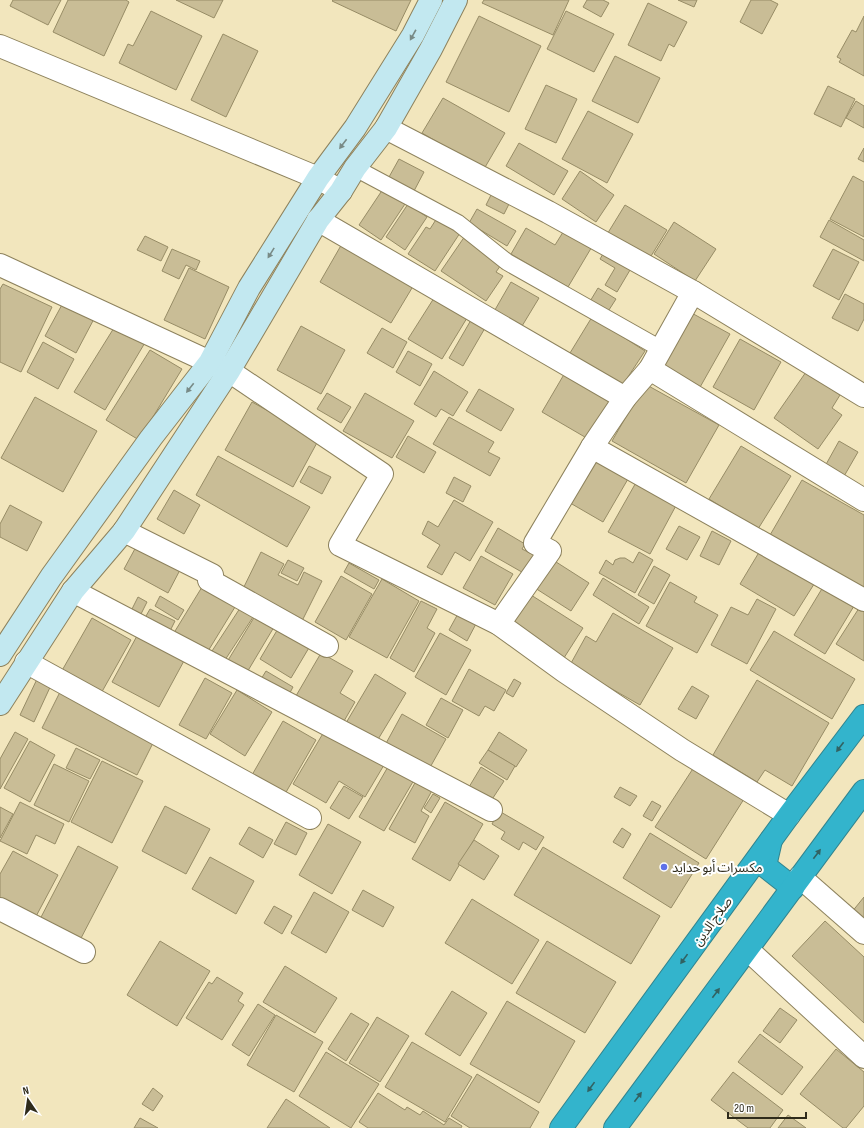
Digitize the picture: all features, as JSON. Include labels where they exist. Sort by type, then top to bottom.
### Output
[{"type":"highway","name":"صلاح الدين","points":[[561,1128],[789,815],[864,716]]},
{"type":"highway","points":[[615,1128],[864,791]]},
{"type":"highway","points":[[772,839],[766,866],[796,883]]},
{"type":"street","points":[[0,655],[51,578],[151,438],[219,366],[249,288],[318,178],[356,128],[413,35],[431,0]]},
{"type":"street","points":[[0,704],[73,591],[124,531],[219,366],[318,220],[386,128],[431,49],[456,0]]},
{"type":"street","points":[[0,46],[318,178],[341,190]]},
{"type":"street","points":[[386,128],[548,212],[693,292],[864,396]]},
{"type":"street","points":[[318,220],[625,398]]},
{"type":"street","points":[[0,266],[219,366],[382,474],[340,545],[499,624],[564,671],[682,750],[789,815]]},
{"type":"street","points":[[499,624],[550,551],[535,543],[592,447],[625,398],[650,369],[693,292]]},
{"type":"street","points":[[650,369],[864,500]]},
{"type":"street","points":[[592,447],[864,600]]},
{"type":"street","points":[[124,531],[212,575],[208,580],[327,646]]},
{"type":"street","points":[[73,591],[491,810]]},
{"type":"street","points":[[26,662],[310,818]]},
{"type":"street","points":[[796,883],[864,933]]},
{"type":"street","points":[[0,909],[84,952]]},
{"type":"street","points":[[748,950],[864,1057]]},
{"type":"lane","points":[[355,168],[458,223],[507,262],[661,349]]},
{"type":"building","points":[[13,0],[61,0],[48,25],[10,6]]},
{"type":"building","points":[[68,0],[126,0],[129,2],[104,56],[53,32]]},
{"type":"building","points":[[176,0],[223,0],[214,18]]},
{"type":"building","points":[[411,0],[396,31],[332,1]]},
{"type":"building","points":[[484,0],[569,0],[553,35],[482,3]]},
{"type":"building","points":[[587,0],[603,0],[609,3],[601,17],[583,7]]},
{"type":"building","points":[[678,0],[697,0],[694,7]]},
{"type":"building","points":[[751,0],[770,0],[778,4],[762,34],[740,22]]},
{"type":"building","points":[[648,3],[687,22],[674,47],[669,44],[661,61],[628,45]]},
{"type":"building","points":[[151,11],[202,36],[176,90],[119,63],[128,44],[133,46]]},
{"type":"building","points":[[566,11],[614,34],[594,72],[547,49]]},
{"type":"building","points":[[479,16],[541,46],[509,112],[446,82]]},
{"type":"building","points":[[864,16],[864,76],[839,62],[841,59],[837,57],[852,30],[856,32]]},
{"type":"building","points":[[223,34],[258,51],[226,117],[191,100]]},
{"type":"building","points":[[615,56],[660,78],[638,123],[592,101]]},
{"type":"building","points":[[546,85],[577,99],[556,143],[525,129]]},
{"type":"building","points":[[828,86],[855,99],[841,127],[814,114]]},
{"type":"building","points":[[443,98],[505,133],[484,169],[422,133]]},
{"type":"building","points":[[856,101],[864,106],[864,128],[846,118]]},
{"type":"building","points":[[588,111],[633,134],[607,183],[562,159]]},
{"type":"building","points":[[519,143],[568,171],[554,195],[506,166]]},
{"type":"building","points":[[864,148],[864,162],[858,159]]},
{"type":"building","points":[[399,159],[424,172],[414,191],[389,177]]},
{"type":"building","points":[[580,171],[614,195],[596,222],[562,199]]},
{"type":"building","points":[[853,176],[864,182],[864,237],[830,219]]},
{"type":"building","points":[[383,189],[405,204],[381,240],[359,225]]},
{"type":"building","points":[[493,191],[511,200],[504,214],[486,205]]},
{"type":"building","points":[[408,204],[427,217],[405,250],[386,237]]},
{"type":"building","points":[[625,205],[667,230],[648,261],[606,236]]},
{"type":"building","points":[[477,209],[516,231],[507,246],[469,223]]},
{"type":"building","points":[[437,218],[460,233],[435,271],[408,254],[426,227],[430,229]]},
{"type":"building","points":[[829,220],[864,240],[864,261],[820,237]]},
{"type":"building","points":[[674,222],[716,249],[695,281],[654,254]]},
{"type":"building","points":[[526,228],[555,245],[565,229],[593,245],[568,287],[511,254]]},
{"type":"building","points":[[145,236],[168,247],[161,261],[137,250]]},
{"type":"building","points":[[465,236],[503,262],[496,272],[503,276],[486,301],[441,271]]},
{"type":"building","points":[[343,242],[415,283],[391,323],[320,282]]},
{"type":"building","points":[[172,249],[200,261],[196,270],[186,265],[179,279],[162,271]]},
{"type":"building","points":[[606,249],[633,265],[617,292],[605,285],[615,268],[600,259]]},
{"type":"building","points":[[833,249],[859,262],[839,300],[813,286]]},
{"type":"building","points":[[189,268],[229,287],[205,339],[164,320]]},
{"type":"building","points":[[511,282],[539,298],[519,331],[492,315]]},
{"type":"building","points":[[3,284],[52,307],[21,372],[0,362],[0,289]]},
{"type":"building","points":[[598,288],[616,299],[607,313],[589,303]]},
{"type":"building","points":[[845,294],[864,304],[864,319],[858,331],[832,318]]},
{"type":"building","points":[[434,298],[467,318],[442,359],[408,339]]},
{"type":"building","points":[[64,301],[95,317],[76,353],[45,336]]},
{"type":"building","points":[[688,311],[730,334],[699,389],[657,366]]},
{"type":"building","points":[[592,317],[645,351],[622,386],[570,353]]},
{"type":"building","points":[[471,320],[485,328],[463,366],[449,358]]},
{"type":"building","points":[[117,323],[146,341],[105,410],[74,392]]},
{"type":"building","points":[[301,326],[345,350],[321,394],[277,370]]},
{"type":"building","points":[[382,328],[407,342],[393,368],[367,353]]},
{"type":"building","points":[[740,339],[781,362],[754,410],[713,387]]},
{"type":"building","points":[[43,342],[74,359],[58,389],[27,372]]},
{"type":"building","points":[[150,350],[182,369],[139,440],[106,420]]},
{"type":"building","points":[[408,351],[432,364],[420,386],[396,372]]},
{"type":"building","points":[[434,371],[468,392],[453,416],[441,409],[436,417],[414,404]]},
{"type":"building","points":[[566,371],[614,399],[590,440],[542,412]]},
{"type":"building","points":[[806,372],[840,395],[832,408],[842,415],[818,449],[774,418]]},
{"type":"building","points":[[645,384],[719,425],[686,483],[612,441]]},
{"type":"building","points":[[479,389],[514,409],[501,431],[466,411]]},
{"type":"building","points":[[327,393],[351,407],[341,423],[317,409]]},
{"type":"building","points":[[365,393],[414,421],[392,458],[343,431]]},
{"type":"building","points":[[35,397],[97,431],[63,492],[1,458]]},
{"type":"building","points":[[252,402],[319,439],[293,487],[225,450]]},
{"type":"building","points":[[449,417],[494,442],[488,452],[500,458],[490,476],[433,444]]},
{"type":"building","points":[[408,436],[436,452],[424,473],[396,457]]},
{"type":"building","points":[[839,441],[858,452],[843,478],[824,468]]},
{"type":"building","points":[[741,446],[791,476],[758,529],[709,499]]},
{"type":"building","points":[[218,456],[310,507],[287,547],[196,495]]},
{"type":"building","points":[[590,458],[628,479],[603,522],[565,500]]},
{"type":"building","points":[[309,466],[331,477],[322,494],[300,482]]},
{"type":"building","points":[[454,477],[471,486],[463,502],[446,493]]},
{"type":"building","points":[[638,479],[679,500],[650,554],[608,532]]},
{"type":"building","points":[[802,480],[864,515],[864,594],[766,542]]},
{"type":"building","points":[[174,490],[200,505],[184,534],[157,519]]},
{"type":"building","points":[[454,500],[493,522],[470,561],[455,552],[442,575],[427,567],[440,545],[422,534],[428,521],[438,527]]},
{"type":"building","points":[[10,505],[42,522],[27,551],[0,537],[0,524]]},
{"type":"building","points":[[679,526],[700,537],[687,560],[666,549]]},
{"type":"building","points":[[498,528],[525,544],[522,549],[538,557],[527,575],[485,551]]},
{"type":"building","points":[[712,531],[731,541],[719,565],[700,556]]},
{"type":"building","points":[[137,545],[181,568],[168,593],[124,569]]},
{"type":"building","points":[[761,549],[816,581],[794,616],[740,584]]},
{"type":"building","points":[[261,552],[284,564],[278,575],[298,585],[304,572],[322,581],[299,627],[239,597]]},
{"type":"building","points":[[639,552],[653,560],[635,593],[599,573],[606,560],[613,565],[615,560],[620,558],[625,558],[633,563]]},
{"type":"building","points":[[481,556],[513,574],[495,605],[463,588]]},
{"type":"building","points":[[288,560],[304,568],[297,581],[281,573]]},
{"type":"building","points":[[553,560],[589,583],[571,611],[535,588]]},
{"type":"building","points":[[349,563],[379,580],[374,589],[344,572]]},
{"type":"building","points":[[654,566],[670,575],[654,604],[638,595]]},
{"type":"building","points":[[341,576],[372,594],[346,640],[315,622]]},
{"type":"building","points":[[603,578],[649,607],[639,624],[593,595]]},
{"type":"building","points":[[382,579],[419,601],[387,658],[349,637]]},
{"type":"building","points":[[670,582],[697,597],[694,602],[718,615],[697,653],[646,626]]},
{"type":"building","points":[[202,587],[235,607],[205,656],[172,636]]},
{"type":"building","points":[[823,587],[854,606],[825,654],[794,635]]},
{"type":"building","points":[[531,595],[583,628],[562,661],[510,628]]},
{"type":"building","points":[[160,596],[184,610],[178,620],[155,606]]},
{"type":"building","points":[[138,597],[147,602],[137,622],[128,617]]},
{"type":"building","points":[[757,599],[776,609],[747,664],[711,645],[731,607],[748,615]]},
{"type":"building","points":[[421,601],[437,609],[427,628],[435,633],[414,672],[390,658]]},
{"type":"building","points":[[244,602],[257,611],[225,660],[212,651]]},
{"type":"building","points":[[861,605],[864,607],[864,661],[836,644]]},
{"type":"building","points":[[150,609],[175,621],[168,635],[142,623]]},
{"type":"building","points":[[460,610],[478,620],[467,641],[449,630]]},
{"type":"building","points":[[258,611],[277,622],[246,674],[227,662]]},
{"type":"building","points":[[613,613],[673,648],[640,705],[570,665],[586,636],[596,642]]},
{"type":"building","points":[[92,618],[131,640],[99,697],[60,674]]},
{"type":"building","points":[[282,622],[313,641],[291,678],[260,659]]},
{"type":"building","points":[[774,631],[855,679],[832,719],[750,670]]},
{"type":"building","points":[[440,633],[471,650],[446,695],[415,677]]},
{"type":"building","points":[[138,634],[185,659],[159,707],[112,682]]},
{"type":"building","points":[[321,653],[353,671],[340,693],[355,702],[340,728],[293,701]]},
{"type":"building","points":[[469,669],[506,690],[494,711],[485,706],[479,716],[452,701]]},
{"type":"building","points":[[266,671],[293,687],[286,700],[258,684]]},
{"type":"building","points":[[375,674],[406,693],[374,746],[343,728]]},
{"type":"building","points":[[38,677],[52,683],[34,722],[20,715]]},
{"type":"building","points":[[205,678],[232,693],[206,739],[179,725]]},
{"type":"building","points":[[514,679],[521,683],[513,697],[506,693]]},
{"type":"building","points":[[757,680],[829,723],[792,786],[765,770],[757,782],[713,755]]},
{"type":"building","points":[[692,686],[709,696],[696,719],[678,709]]},
{"type":"building","points":[[62,688],[157,735],[137,775],[42,728]]},
{"type":"building","points":[[237,690],[272,712],[245,756],[210,734]]},
{"type":"building","points":[[441,698],[463,710],[448,738],[426,725]]},
{"type":"building","points":[[402,714],[446,739],[428,771],[384,747]]},
{"type":"building","points":[[283,721],[316,740],[285,794],[252,775]]},
{"type":"building","points":[[328,725],[387,760],[365,797],[339,781],[326,803],[293,784]]},
{"type":"building","points":[[15,732],[28,739],[0,789],[0,759]]},
{"type":"building","points":[[499,732],[527,750],[516,767],[488,750]]},
{"type":"building","points":[[30,741],[55,755],[30,802],[4,788]]},
{"type":"building","points":[[76,748],[100,760],[90,779],[66,768]]},
{"type":"building","points":[[488,750],[515,766],[507,780],[479,763]]},
{"type":"building","points":[[102,761],[143,781],[112,843],[71,822]]},
{"type":"building","points":[[54,764],[89,781],[69,822],[34,805]]},
{"type":"building","points":[[389,765],[414,780],[384,831],[359,817]]},
{"type":"building","points":[[481,767],[504,781],[491,801],[469,787]]},
{"type":"building","points":[[694,767],[744,799],[706,859],[655,827]]},
{"type":"building","points":[[420,774],[436,783],[421,811],[429,816],[415,843],[389,829]]},
{"type":"building","points":[[344,786],[363,797],[349,819],[330,808]]},
{"type":"building","points":[[620,787],[637,796],[630,806],[614,797]]},
{"type":"building","points":[[433,794],[440,798],[431,813],[424,808]]},
{"type":"building","points":[[652,801],[661,806],[652,821],[643,816]]},
{"type":"building","points":[[20,802],[64,824],[55,844],[36,835],[27,854],[0,841]]},
{"type":"building","points":[[445,802],[483,824],[450,881],[412,859]]},
{"type":"building","points":[[165,806],[210,829],[186,874],[142,851]]},
{"type":"building","points":[[0,807],[13,814],[0,838]]},
{"type":"building","points":[[499,811],[544,837],[536,850],[523,842],[519,850],[501,839],[505,832],[492,824]]},
{"type":"building","points":[[286,822],[307,833],[296,855],[274,844]]},
{"type":"building","points":[[328,824],[361,842],[332,894],[299,875]]},
{"type":"building","points":[[249,827],[273,840],[263,858],[239,844]]},
{"type":"building","points":[[622,828],[631,834],[623,848],[613,842]]},
{"type":"building","points":[[650,833],[699,863],[671,908],[623,878]]},
{"type":"building","points":[[474,840],[499,856],[484,880],[458,864]]},
{"type":"building","points":[[78,846],[118,867],[79,942],[39,921]]},
{"type":"building","points":[[543,847],[660,916],[631,964],[514,895]]},
{"type":"building","points":[[13,851],[58,875],[33,922],[0,905],[0,874]]},
{"type":"building","points":[[210,857],[254,881],[236,914],[192,889]]},
{"type":"building","points":[[363,890],[394,907],[383,927],[352,910]]},
{"type":"building","points":[[314,892],[349,912],[326,953],[291,933]]},
{"type":"building","points":[[864,897],[864,923],[851,913]]},
{"type":"building","points":[[472,899],[539,940],[512,984],[445,943]]},
{"type":"building","points":[[274,906],[292,916],[282,934],[264,923]]},
{"type":"building","points":[[825,921],[864,957],[864,1023],[792,956]]},
{"type":"building","points":[[160,941],[210,971],[177,1026],[127,995]]},
{"type":"building","points":[[547,941],[616,982],[585,1033],[516,993]]},
{"type":"building","points":[[285,966],[337,998],[315,1033],[263,1002]]},
{"type":"building","points":[[217,977],[243,993],[238,1001],[244,1005],[222,1040],[186,1018],[209,982],[212,984]]},
{"type":"building","points":[[452,991],[487,1013],[460,1056],[425,1034]]},
{"type":"building","points":[[507,1001],[575,1041],[539,1103],[470,1064]]},
{"type":"building","points":[[258,1004],[275,1015],[249,1056],[232,1045]]},
{"type":"building","points":[[780,1008],[797,1020],[780,1043],[763,1031]]},
{"type":"building","points":[[351,1013],[369,1024],[346,1061],[328,1049]]},
{"type":"building","points":[[276,1015],[323,1042],[294,1092],[247,1065]]},
{"type":"building","points":[[377,1017],[409,1036],[380,1082],[349,1063]]},
{"type":"building","points":[[760,1034],[803,1067],[782,1095],[738,1062]]},
{"type":"building","points":[[412,1042],[472,1077],[445,1122],[385,1087]]},
{"type":"building","points":[[836,1049],[864,1072],[864,1106],[846,1128],[843,1128],[800,1094]]},
{"type":"building","points":[[326,1052],[379,1084],[351,1128],[299,1096]]},
{"type":"building","points":[[733,1072],[783,1110],[770,1128],[748,1128],[711,1100]]},
{"type":"building","points":[[477,1074],[539,1112],[530,1128],[470,1128],[451,1116]]},
{"type":"building","points":[[153,1088],[163,1096],[153,1111],[142,1104]]},
{"type":"building","points":[[378,1093],[405,1110],[407,1107],[420,1115],[423,1111],[444,1125],[449,1118],[462,1126],[461,1128],[368,1128],[359,1122]]},
{"type":"building","points":[[286,1099],[330,1128],[267,1128]]},
{"type":"building","points":[[788,1115],[806,1128],[778,1128]]},
{"type":"building","points":[[140,1118],[158,1128],[134,1128]]},
{"type":"place","name":"مكسرات أبو حدايد","points":[[664,867]]}]
